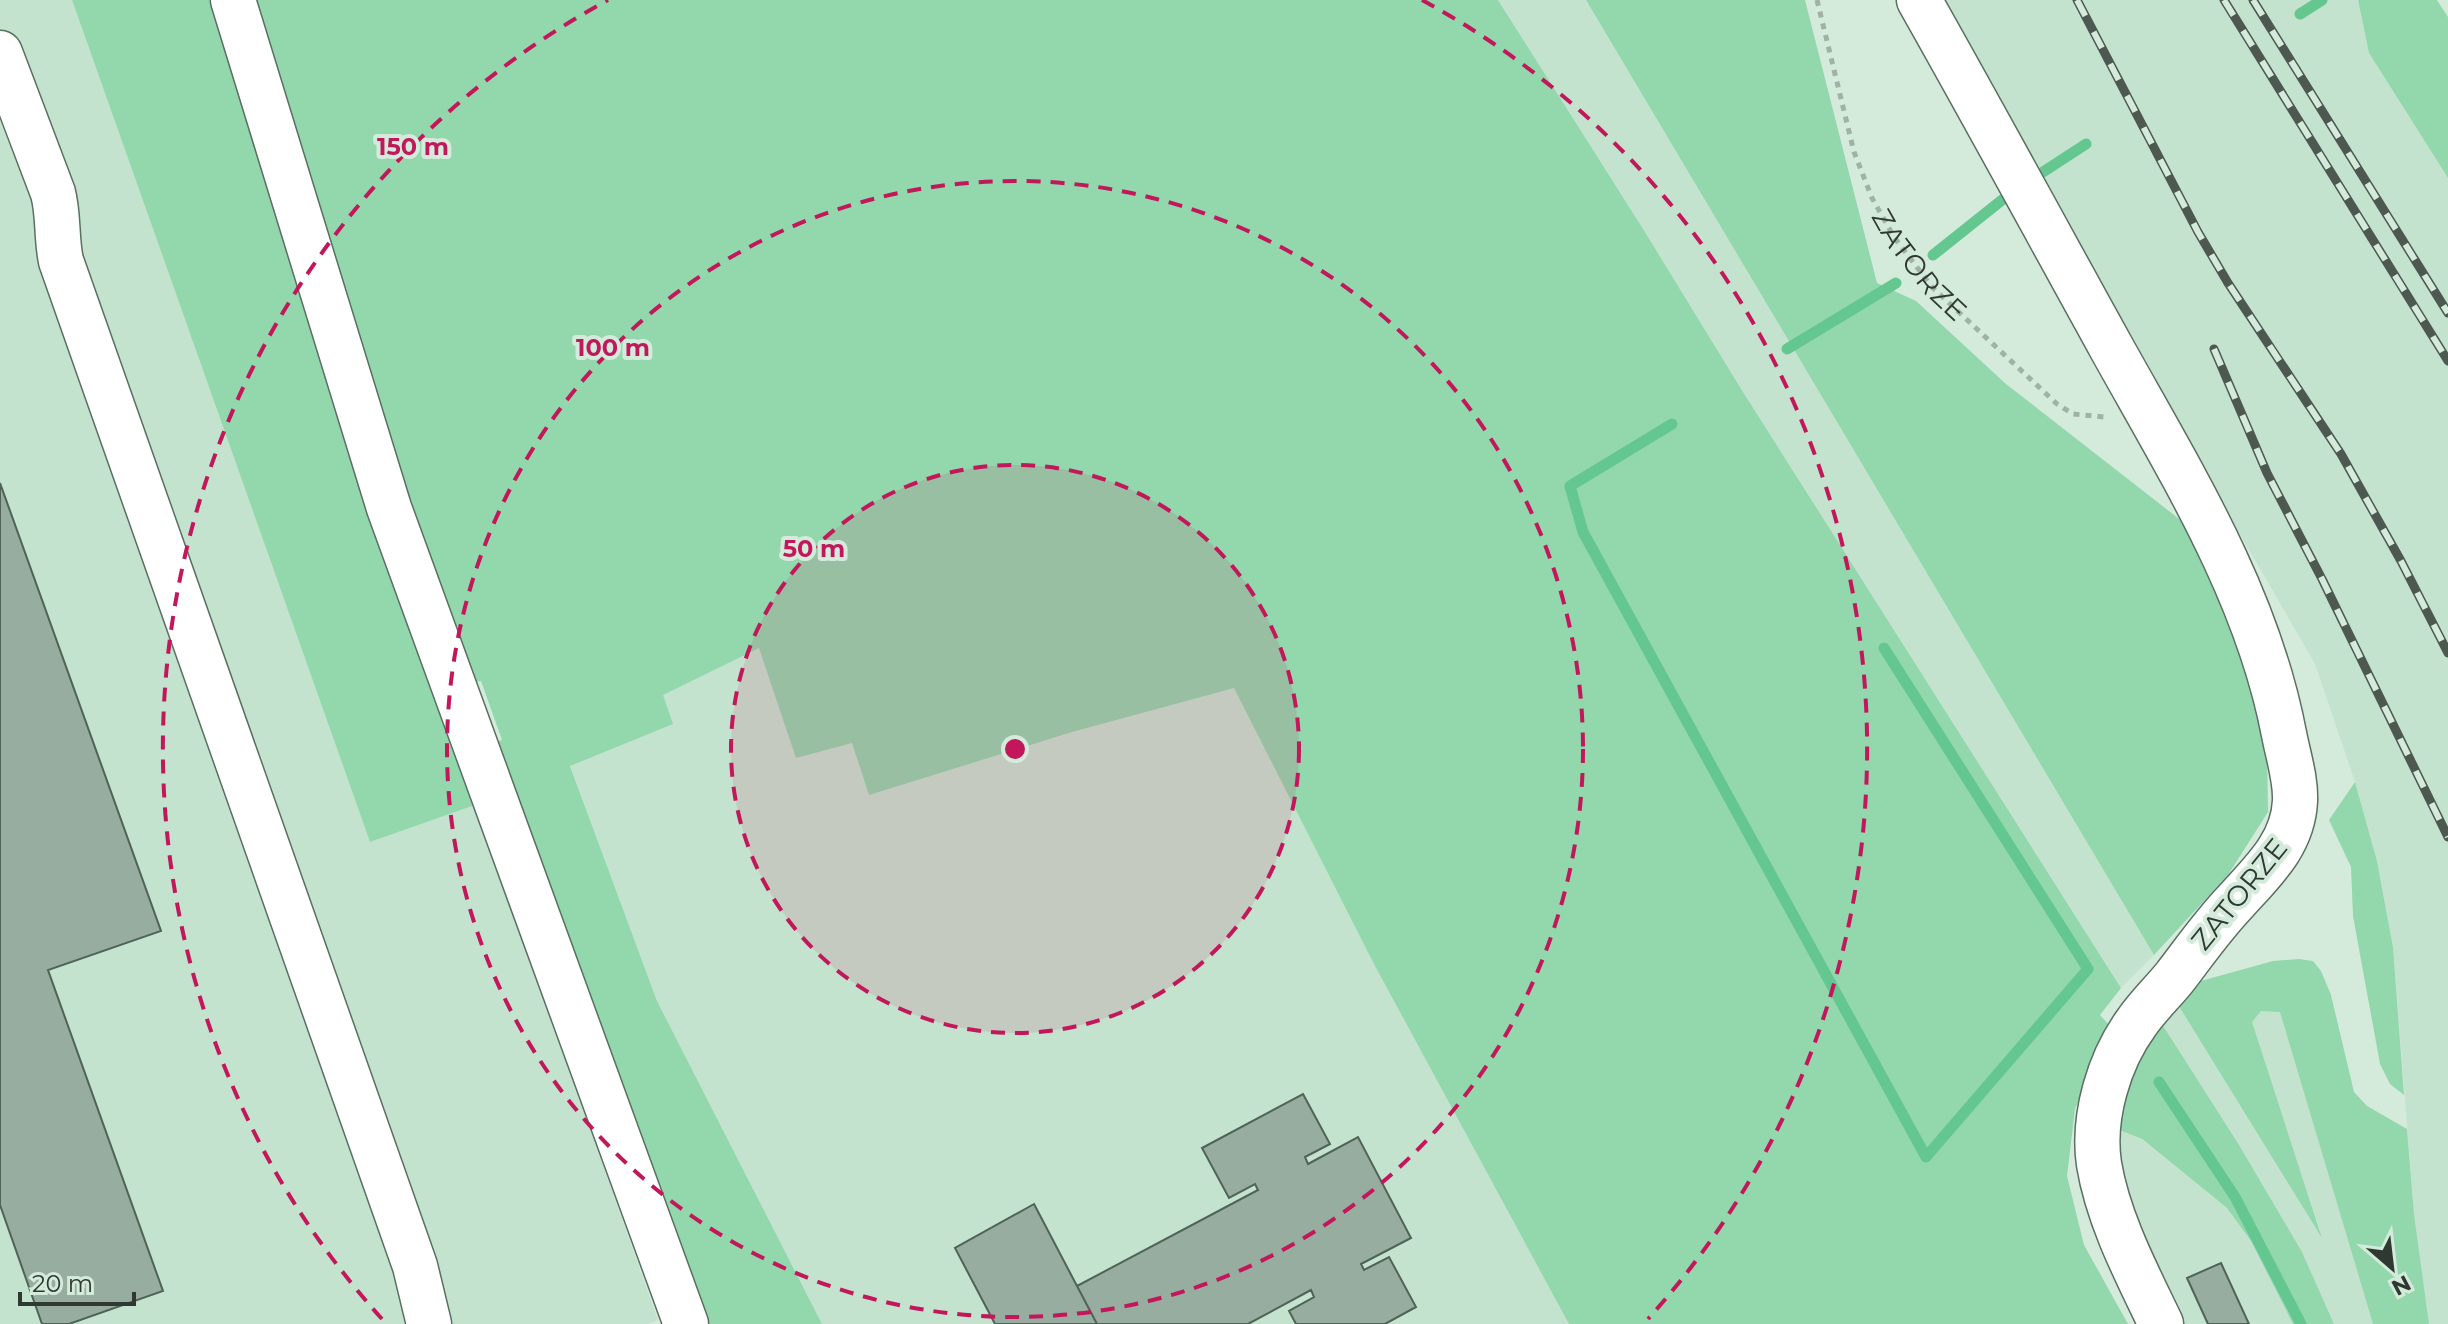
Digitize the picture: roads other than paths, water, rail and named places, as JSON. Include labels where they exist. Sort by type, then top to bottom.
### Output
[{"type":"street","points":[[233,0],[389,508],[686,1324]]},
{"type":"street","name":"ZATORZE","points":[[1919,0],[2190,487],[2232,571],[2279,706],[2295,798],[2287,837],[2277,855],[2211,928],[2135,1024],[2114,1062],[2104,1090],[2099,1162],[2112,1210],[2161,1324]]},
{"type":"street","points":[[0,53],[53,193],[58,213],[57,241],[61,261],[415,1266],[429,1324]]},
{"type":"waterway","points":[[2300,14],[2322,0]]},
{"type":"waterway","points":[[2043,172],[2086,144]]},
{"type":"waterway","points":[[1933,255],[2002,200]]},
{"type":"waterway","points":[[1787,349],[1896,283]]},
{"type":"waterway","points":[[1672,424],[1570,486],[1583,532],[1926,1157],[2088,969],[1884,648]]},
{"type":"waterway","points":[[2159,1082],[2235,1197],[2301,1324]]},
{"type":"railway","points":[[2077,0],[2198,232],[2341,454],[2448,653]]},
{"type":"railway","points":[[2224,0],[2448,361]]},
{"type":"railway","points":[[2253,0],[2448,313]]},
{"type":"railway","points":[[2214,349],[2267,473],[2448,837]]}]
